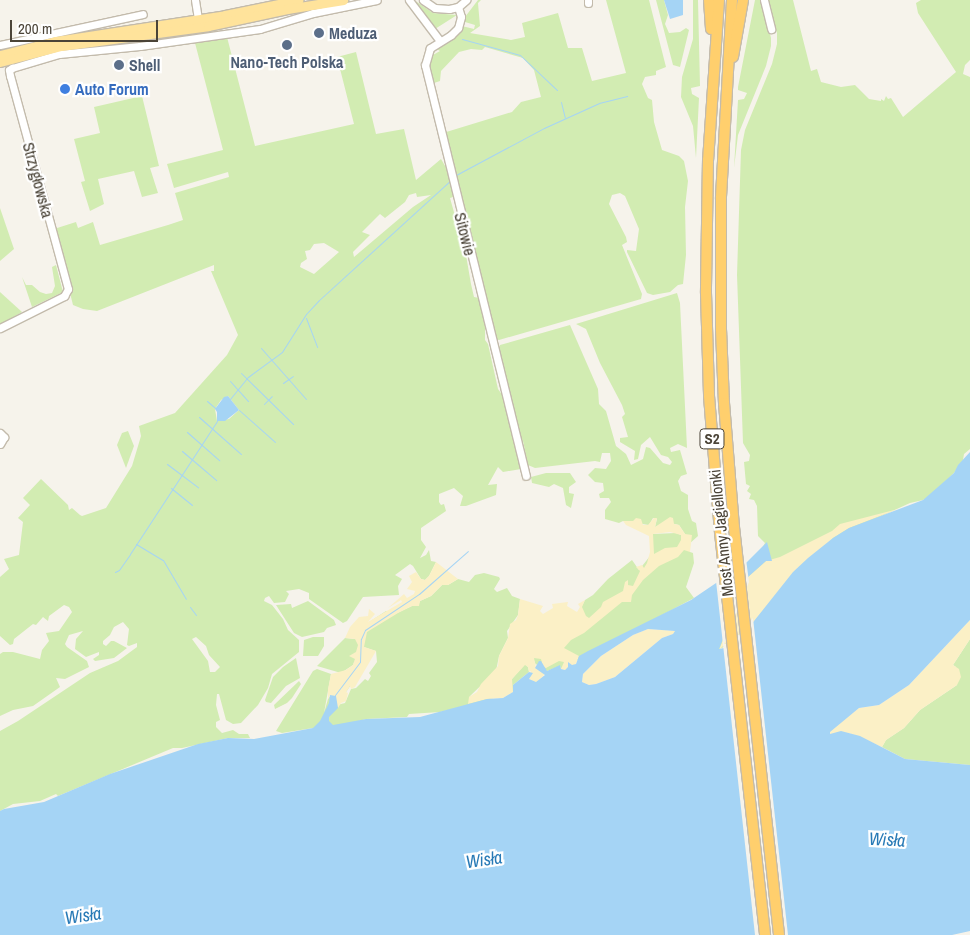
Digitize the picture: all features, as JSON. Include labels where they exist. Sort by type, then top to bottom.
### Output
[{"type":"highway","points":[[709,0],[714,55]]},
{"type":"highway","name":"S2","points":[[714,55],[719,0]]},
{"type":"highway","name":"S2","points":[[725,100],[732,0]]},
{"type":"highway","points":[[725,100],[743,0]]},
{"type":"highway","name":"Most Anny Jagiellonki","points":[[714,55],[711,99],[706,292],[712,435],[720,533],[765,935]]},
{"type":"highway","name":"Most Anny Jagiellonki","points":[[725,100],[720,251],[725,418],[735,544],[779,935]]},
{"type":"main road","points":[[0,55],[56,40],[198,23],[298,0]]},
{"type":"main road","points":[[0,62],[67,45],[343,0]]},
{"type":"street","points":[[195,0],[198,23]]},
{"type":"street","name":"Strzygłowska","points":[[0,328],[64,296],[68,289],[9,70],[23,63],[59,54],[140,46],[260,29],[313,14],[377,0]]},
{"type":"street","points":[[409,0],[440,40]]},
{"type":"street","points":[[423,0],[440,9],[449,10],[458,7],[466,0]]},
{"type":"street","points":[[764,0],[771,30]]},
{"type":"street","name":"Sitowie","points":[[458,7],[461,17],[458,28],[451,35],[440,40],[427,54],[426,73],[526,476]]},
{"type":"street","points":[[0,44],[143,14]]},
{"type":"street","points":[[0,433],[4,437],[0,444]]},
{"type":"green space","points":[[414,0],[433,13],[457,15],[435,29]]},
{"type":"green space","points":[[478,0],[481,0],[478,3],[480,26],[470,33],[511,40],[525,37],[522,23],[558,13],[568,48],[582,48],[592,81],[626,73],[606,0],[649,0],[666,67],[656,71],[656,75],[645,77],[642,84],[648,98],[652,100],[654,122],[662,150],[679,156],[684,161],[688,181],[685,207],[686,255],[683,284],[678,285],[670,292],[653,295],[647,293],[627,252],[627,250],[636,251],[639,229],[625,196],[620,193],[612,195],[609,204],[626,237],[627,242],[622,245],[642,294],[641,299],[499,340],[495,339],[456,184],[458,181],[443,133],[512,112],[521,102],[541,97],[534,70],[523,58],[485,47],[482,50],[471,49],[459,52],[441,71],[440,81],[431,84],[428,66],[433,50],[435,52],[433,55],[440,51],[435,48],[455,36],[462,26],[474,29],[475,25],[465,22],[465,17]]},
{"type":"green space","points":[[656,0],[664,0],[668,15],[665,24],[669,33],[680,32],[686,28],[689,30],[680,67],[673,65]]},
{"type":"green space","points":[[693,0],[698,0],[700,86],[691,88],[692,94],[699,98],[696,158],[693,126],[681,97],[682,77],[693,39]]},
{"type":"green space","points":[[755,0],[762,0],[771,38],[771,46],[766,66],[738,135],[734,168],[738,100],[744,99],[747,93],[738,90],[738,87]]},
{"type":"green space","points":[[767,0],[793,0],[811,71],[817,69],[821,82],[841,87],[855,85],[869,99],[881,101],[881,99],[884,101],[886,96],[888,99],[891,98],[903,117],[956,72],[918,13],[916,3],[921,0],[970,0],[970,60],[965,65],[963,74],[970,77],[970,449],[964,454],[963,460],[954,473],[931,495],[864,524],[746,631],[730,639],[724,647],[703,656],[765,543],[758,536],[757,506],[754,500],[749,499],[751,494],[747,491],[750,486],[746,484],[744,462],[749,461],[750,455],[743,443],[737,275],[741,150],[745,130],[772,64],[777,44],[777,33],[769,13]]},
{"type":"green space","points":[[227,37],[255,146],[354,124],[337,57],[356,52],[376,134],[404,129],[416,180],[441,159],[448,171],[453,197],[450,198],[459,230],[462,232],[474,297],[479,298],[485,327],[485,340],[488,344],[498,389],[503,396],[521,469],[503,472],[498,467],[488,485],[497,484],[496,495],[466,506],[460,506],[463,496],[454,488],[439,494],[439,502],[441,505],[444,504],[446,511],[421,528],[421,540],[426,547],[420,558],[426,555],[429,550],[431,561],[436,562],[425,580],[421,579],[410,564],[395,575],[402,579],[398,586],[399,595],[363,597],[347,621],[343,623],[309,599],[309,593],[299,589],[286,591],[289,594],[285,602],[274,603],[269,596],[265,598],[264,601],[272,605],[283,619],[288,630],[299,640],[299,652],[272,674],[268,688],[258,705],[241,723],[233,724],[226,720],[219,694],[217,694],[216,705],[220,720],[216,722],[216,727],[222,733],[233,730],[239,734],[248,734],[250,738],[228,738],[182,748],[173,748],[58,796],[56,794],[40,801],[13,804],[0,811],[0,731],[90,673],[118,661],[137,647],[137,643],[127,645],[129,629],[123,622],[114,627],[110,635],[103,641],[103,644],[106,646],[111,641],[114,641],[127,648],[114,658],[95,661],[93,659],[99,655],[99,652],[86,657],[75,649],[76,639],[83,631],[69,635],[65,644],[87,661],[89,667],[65,679],[56,678],[60,687],[33,706],[13,710],[0,716],[0,654],[3,652],[13,652],[40,659],[42,650],[49,641],[46,633],[59,631],[72,612],[69,607],[64,605],[49,616],[48,621],[43,617],[36,625],[33,624],[14,639],[13,644],[10,645],[0,636],[0,577],[9,569],[4,559],[19,555],[23,522],[18,518],[30,505],[23,498],[41,479],[68,505],[69,510],[72,508],[82,516],[106,508],[132,466],[141,436],[139,426],[175,413],[227,355],[238,335],[211,271],[214,271],[214,265],[97,311],[73,305],[54,229],[76,222],[78,228],[93,222],[100,245],[168,225],[183,220],[175,193],[229,177],[228,172],[174,188],[167,164],[223,150],[195,43]],"holes":[[[416,193],[417,197],[431,195],[413,207],[354,257],[353,252],[370,235],[362,232],[380,214],[385,218],[405,202],[409,195]],[[324,243],[339,252],[314,274],[300,267],[301,263],[307,259],[305,251],[310,250],[314,244]],[[228,396],[239,410],[229,419],[217,421],[215,409],[221,400]],[[196,637],[206,646],[209,655],[220,667],[215,672],[210,672],[208,661],[192,639]]]},
{"type":"green space","points":[[142,96],[159,166],[150,168],[158,193],[142,197],[134,171],[98,179],[104,204],[90,211],[81,182],[85,181],[74,139],[100,133],[94,107]]},
{"type":"green space","points":[[0,208],[14,249],[0,261]]},
{"type":"green space","points":[[56,265],[63,292],[32,307],[22,277],[26,285],[32,285],[40,292],[46,294],[52,293],[55,286],[52,267]]},
{"type":"green space","points":[[0,292],[22,312],[0,325]]},
{"type":"green space","points":[[677,293],[680,303],[687,448],[678,444],[670,448],[671,452],[680,450],[687,474],[681,476],[678,481],[681,491],[688,495],[688,509],[692,521],[696,523],[698,536],[688,545],[690,552],[693,553],[694,563],[686,587],[694,598],[561,669],[560,666],[547,671],[536,665],[533,658],[554,626],[556,617],[568,611],[573,618],[559,629],[570,629],[585,600],[593,595],[608,579],[632,560],[639,570],[650,556],[653,534],[676,533],[681,535],[681,539],[685,534],[679,525],[666,522],[655,527],[657,519],[653,518],[649,525],[623,521],[619,523],[605,519],[605,510],[611,502],[609,498],[600,498],[599,494],[604,491],[603,483],[595,482],[588,475],[595,468],[606,469],[611,461],[610,453],[602,453],[600,462],[535,468],[528,465],[523,441],[518,432],[497,353],[500,345],[570,325],[598,389],[599,404],[606,411],[616,446],[626,454],[631,465],[643,459],[646,447],[650,448],[663,463],[670,465],[672,462],[668,457],[661,455],[650,437],[641,445],[638,459],[634,460],[635,451],[620,442],[620,438],[628,437],[622,417],[625,414],[622,405],[600,363],[586,329],[576,324]]},
{"type":"green space","points":[[128,431],[134,446],[126,468],[117,445],[122,433]]},
{"type":"green space","points":[[546,473],[570,473],[576,482],[569,487],[569,493],[574,494],[571,508],[566,505],[563,488],[554,484],[549,487],[532,483],[531,477]]},
{"type":"green space","points":[[484,573],[499,577],[500,579],[494,589],[497,592],[507,588],[512,596],[520,599],[518,615],[507,631],[508,638],[499,656],[496,671],[469,697],[512,679],[525,664],[529,672],[513,685],[513,692],[440,712],[409,714],[407,717],[366,719],[332,728],[313,728],[282,733],[276,731],[313,671],[317,669],[331,674],[324,713],[328,699],[353,667],[355,659],[353,665],[341,673],[317,666],[345,638],[355,639],[366,624],[386,611],[395,614],[412,606],[418,606],[420,601],[431,596],[442,585],[448,585],[458,579],[469,582],[475,575]],"holes":[[[364,647],[376,651],[377,662],[369,673],[371,676],[368,681],[365,679],[356,688],[351,689],[345,703],[337,705],[355,679]]]},
{"type":"green space","points":[[308,601],[334,620],[336,625],[327,628],[324,632],[302,637],[294,633],[276,605],[291,604],[292,608]]},
{"type":"green space","points":[[313,637],[324,637],[324,646],[318,656],[303,656],[304,640]]},
{"type":"green space","points":[[970,639],[970,765],[905,759],[882,747],[886,740],[904,728],[920,710],[957,685],[956,667],[953,665]]},
{"type":"green space","points":[[296,658],[300,678],[286,686],[271,703],[266,702],[265,700],[273,677]]},
{"type":"green space","points":[[299,681],[301,684],[292,698],[275,709],[274,705]]},
{"type":"sand","points":[[898,509],[849,528],[833,538],[746,631],[730,639],[719,650],[748,577],[766,561],[780,557],[832,531],[840,524]]},
{"type":"sand","points":[[670,517],[673,518],[674,524],[679,525],[685,534],[692,535],[690,552],[684,550],[678,557],[659,566],[643,580],[632,595],[631,602],[622,602],[584,633],[571,640],[564,648],[579,656],[576,664],[565,670],[561,669],[564,662],[559,661],[546,668],[543,667],[541,659],[534,658],[536,668],[545,674],[536,683],[529,679],[531,671],[529,672],[528,667],[525,665],[512,679],[513,692],[503,698],[487,699],[468,704],[469,697],[477,692],[481,684],[498,666],[499,656],[508,638],[510,624],[516,620],[518,615],[520,599],[543,606],[540,611],[543,614],[553,608],[552,604],[568,602],[567,606],[577,612],[580,607],[578,604],[585,600],[582,607],[589,618],[601,607],[603,602],[623,591],[625,582],[628,580],[628,585],[633,586],[640,571],[636,567],[642,565],[644,568],[647,563],[650,552],[649,536],[626,525],[623,521],[633,521],[636,518],[641,519],[643,525],[648,525],[654,518],[657,518],[655,527]],"holes":[[[670,532],[681,535],[681,540],[677,547],[665,548],[654,554],[653,534]]]},
{"type":"sand","points":[[436,562],[458,579],[448,585],[442,585],[431,596],[420,601],[419,606],[412,606],[398,613],[367,632],[364,647],[376,651],[355,687],[351,689],[350,686],[346,692],[348,693],[346,701],[341,703],[338,708],[330,695],[328,699],[328,689],[331,674],[346,670],[353,665],[355,659],[349,656],[356,652],[358,645],[355,639],[345,638],[350,627],[359,617],[368,616],[369,609],[375,614],[368,622],[402,602],[401,600],[388,608],[404,594],[407,598],[414,594],[415,591],[407,589],[412,582],[409,576],[416,572],[421,579],[425,580]]},
{"type":"sand","points":[[970,620],[970,639],[953,665],[959,669],[961,677],[957,685],[920,710],[904,728],[886,740],[882,747],[849,733],[830,734],[829,731],[859,708],[879,705],[909,685]]},
{"type":"sand","points":[[648,629],[676,631],[662,638],[615,677],[596,684],[589,685],[582,682],[583,674],[601,656],[633,635]]},
{"type":"water","points":[[664,0],[683,0],[683,15],[670,19]]},
{"type":"water","points":[[228,396],[239,410],[225,421],[217,421],[215,409],[224,397]]},
{"type":"water","name":"Wisła","points":[[970,452],[970,620],[909,685],[879,705],[859,708],[830,734],[841,731],[860,736],[905,759],[970,765],[970,931],[952,935],[0,935],[0,811],[4,809],[44,802],[110,774],[198,744],[228,738],[254,739],[313,728],[320,721],[329,703],[330,695],[336,696],[338,708],[329,717],[329,721],[333,725],[366,719],[420,717],[487,699],[503,698],[513,692],[513,685],[529,672],[533,673],[529,679],[536,682],[545,675],[535,668],[539,661],[541,661],[547,671],[560,665],[561,669],[565,670],[568,667],[568,662],[572,665],[576,664],[579,656],[691,600],[747,562],[767,542],[772,561],[766,561],[748,577],[719,649],[755,642],[755,636],[746,631],[793,572],[808,558],[849,528],[923,500],[954,473],[958,465]],"holes":[[[648,629],[675,631],[673,634],[662,638],[615,677],[596,684],[589,685],[582,682],[583,674],[601,656],[633,635]]]},
{"type":"pier","points":[[746,559],[749,582],[724,644],[753,640],[745,633],[744,629],[753,618],[788,935],[755,935],[716,581]]},
{"type":"waterway","points":[[462,39],[520,55],[557,90]]},
{"type":"waterway","points":[[456,175],[544,128],[599,103],[627,96]]},
{"type":"waterway","points":[[561,102],[565,118]]},
{"type":"waterway","points":[[230,399],[248,377],[282,352],[306,314],[318,301],[450,181]]},
{"type":"waterway","points":[[306,318],[317,347]]},
{"type":"waterway","points":[[261,348],[306,399]]},
{"type":"waterway","points":[[241,373],[293,424]]},
{"type":"waterway","points":[[283,383],[293,376]]},
{"type":"waterway","points":[[230,381],[248,401]]},
{"type":"waterway","points":[[264,404],[272,396]]},
{"type":"waterway","points":[[207,401],[215,408]]},
{"type":"waterway","points":[[239,410],[275,442]]},
{"type":"waterway","points":[[199,417],[241,454]]},
{"type":"waterway","points":[[115,572],[119,570],[130,554],[217,421]]},
{"type":"waterway","points":[[187,432],[219,460]]},
{"type":"waterway","points":[[182,451],[216,480]]},
{"type":"waterway","points":[[167,464],[198,487]]},
{"type":"waterway","points":[[171,488],[192,505]]},
{"type":"waterway","points":[[136,544],[163,560],[186,599]]},
{"type":"waterway","points":[[335,695],[360,662],[361,639],[365,630],[419,594],[468,551]]},
{"type":"waterway","points":[[190,607],[196,615]]},
{"type":"place","name":"Meduza","points":[[319,33]]},
{"type":"place","name":"Nano-Tech Polska","points":[[287,45]]},
{"type":"place","name":"Shell","points":[[119,65]]},
{"type":"place","name":"Auto Forum","points":[[65,89]]}]
